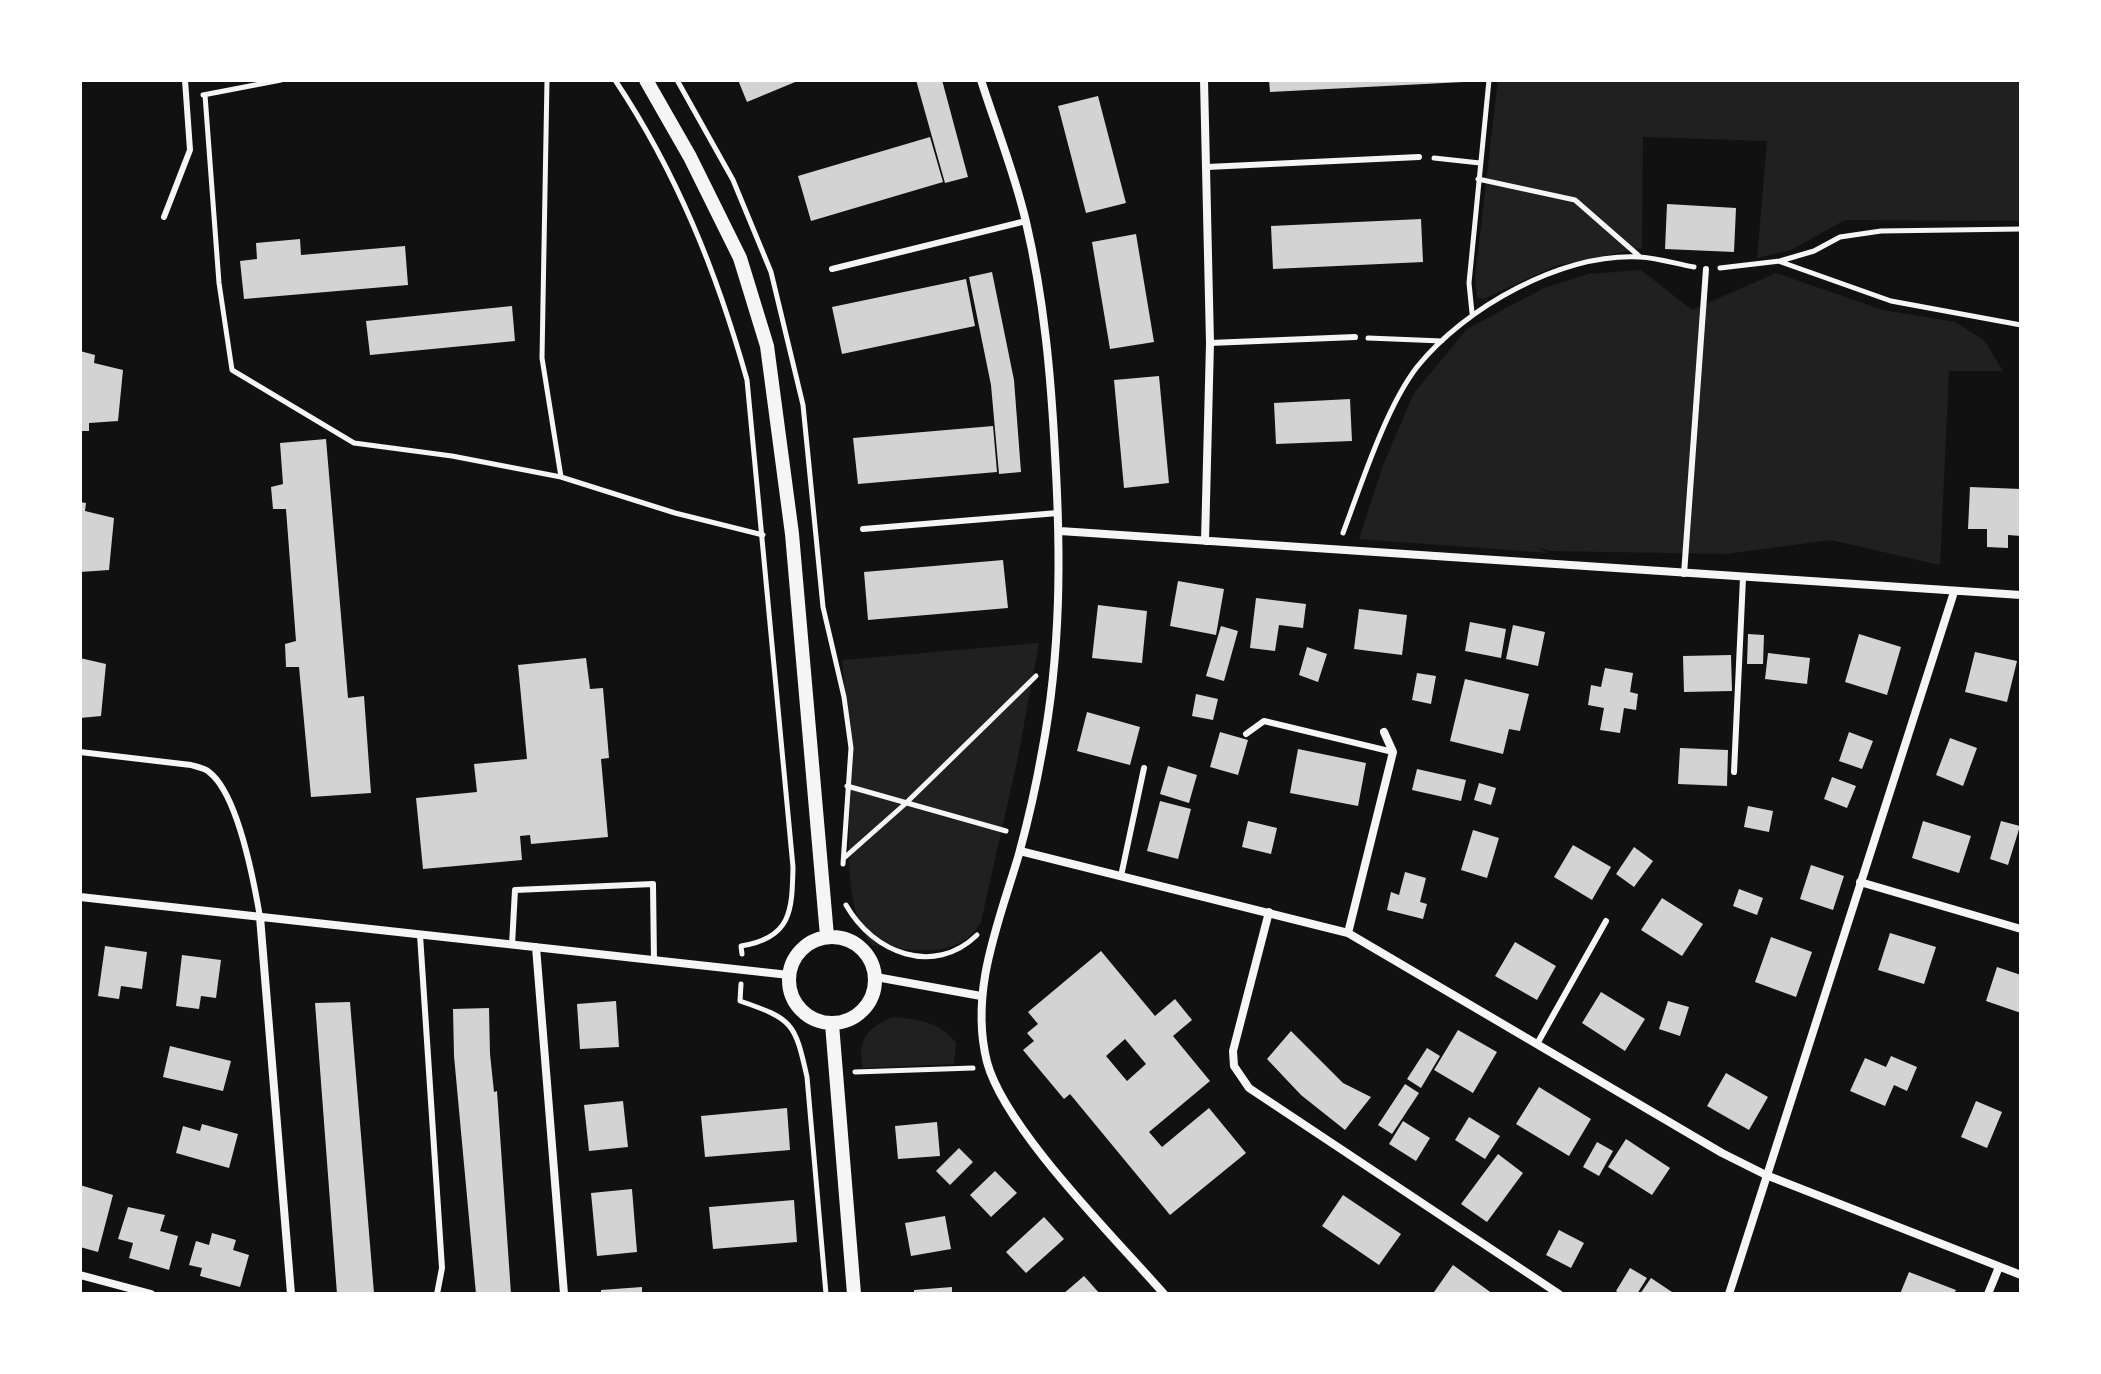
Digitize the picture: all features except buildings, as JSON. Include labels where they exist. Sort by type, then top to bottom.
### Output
[{"type":"street","points":[[646,80],[690,157],[740,258],[767,346],[792,534],[827,936]]},
{"type":"street","points":[[981,80],[1026,221],[1049,350],[1060,531],[1058,638],[1043,752],[1020,851],[993,935],[981,996],[981,1034],[989,1068],[1035,1146],[1164,1294]]},
{"type":"street","points":[[1204,80],[1210,343],[1205,541]]},
{"type":"street","points":[[1060,531],[2021,595]]},
{"type":"street","points":[[1729,1294],[1954,592]]},
{"type":"street","points":[[1348,933],[1393,752],[1384,732]]},
{"type":"street","points":[[1020,851],[1348,933],[1722,1153],[1766,1175],[2021,1275]]},
{"type":"street","points":[[1860,882],[2021,929]]},
{"type":"street","points":[[80,897],[789,975]]},
{"type":"street","points":[[1269,912],[1233,1051],[1234,1066],[1249,1088],[1559,1294]]},
{"type":"street","points":[[260,917],[291,1294]]},
{"type":"street","points":[[827,936],[855,942],[873,963],[876,977],[869,1004],[859,1014],[832,1024],[805,1014],[789,990],[789,975],[801,949],[827,936]]},
{"type":"street","points":[[536,947],[564,1294]]},
{"type":"street","points":[[876,977],[981,996]]},
{"type":"street","points":[[832,1024],[854,1294]]},
{"type":"street","points":[[1988,1294],[1999,1267]]},
{"type":"street","points":[[80,1275],[151,1294]]},
{"type":"lane","points":[[164,217],[190,150],[185,80]]},
{"type":"lane","points":[[1207,167],[1419,157]]},
{"type":"lane","points":[[832,269],[1026,221]]},
{"type":"lane","points":[[1684,574],[1706,269]]},
{"type":"lane","points":[[1210,343],[1355,337]]},
{"type":"lane","points":[[863,529],[1058,513]]},
{"type":"lane","points":[[1734,772],[1743,578]]},
{"type":"lane","points":[[1246,734],[1264,721],[1393,752]]},
{"type":"lane","points":[[80,752],[191,765],[208,771],[220,785],[238,824],[252,870],[260,917]]},
{"type":"lane","points":[[1121,876],[1144,768]]},
{"type":"lane","points":[[512,945],[515,890],[653,884],[654,961]]},
{"type":"lane","points":[[1537,1044],[1606,921]]},
{"type":"lane","points":[[420,935],[442,1268],[437,1294]]},
{"type":"path","points":[[186,98],[281,80]]},
{"type":"path","points":[[547,80],[542,358],[561,477]]},
{"type":"path","points":[[615,80],[646,127],[693,218],[728,311],[747,380],[793,867],[792,909],[787,921],[776,931],[741,946],[740,1001],[771,1011],[791,1024],[807,1077],[826,1294]]},
{"type":"path","points":[[1472,313],[1469,301],[1489,80]]},
{"type":"path","points":[[205,95],[219,283],[232,370],[354,443],[452,456],[561,477],[675,513],[763,535]]},
{"type":"path","points":[[1419,157],[1480,163]]},
{"type":"path","points":[[1478,179],[1575,200],[1639,257]]},
{"type":"path","points":[[1337,550],[1375,446],[1416,368],[1472,313],[1542,277],[1585,263],[1639,257],[1706,269],[1780,261],[1814,251],[1840,237],[1881,231],[2021,229]]},
{"type":"path","points":[[1780,261],[1891,301],[2021,325]]},
{"type":"path","points":[[1355,337],[1442,341]]},
{"type":"path","points":[[1035,688],[1039,660]]},
{"type":"path","points":[[843,869],[844,858],[905,804],[1037,676]]},
{"type":"path","points":[[847,786],[1006,831]]},
{"type":"path","points":[[1003,845],[1010,817]]},
{"type":"path","points":[[842,890],[855,921],[874,940],[898,952],[923,957],[949,955],[979,932]]},
{"type":"path","points":[[807,1077],[837,1072],[989,1068]]},
{"type":"shaded area","points":[[1498,80],[2021,80],[2021,221],[1845,220],[1791,250],[1757,258],[1767,141],[1643,137],[1642,248],[1555,266],[1484,299],[1477,298],[1475,276]]},
{"type":"shaded area","points":[[1641,270],[1692,310],[1776,273],[1883,310],[1955,322],[1984,340],[2003,371],[1949,371],[1940,565],[1831,540],[1725,554],[1550,551],[1534,546],[1549,553],[1359,539],[1383,465],[1414,393],[1467,329],[1544,288],[1588,274]]},
{"type":"shaded area","points":[[1039,643],[1018,757],[981,922],[971,935],[946,948],[917,950],[872,945],[861,927],[851,883],[850,765],[842,660]]},
{"type":"shaded area","points":[[893,1017],[920,1021],[943,1030],[956,1043],[954,1064],[863,1068],[861,1050],[866,1036],[877,1025]]}]
